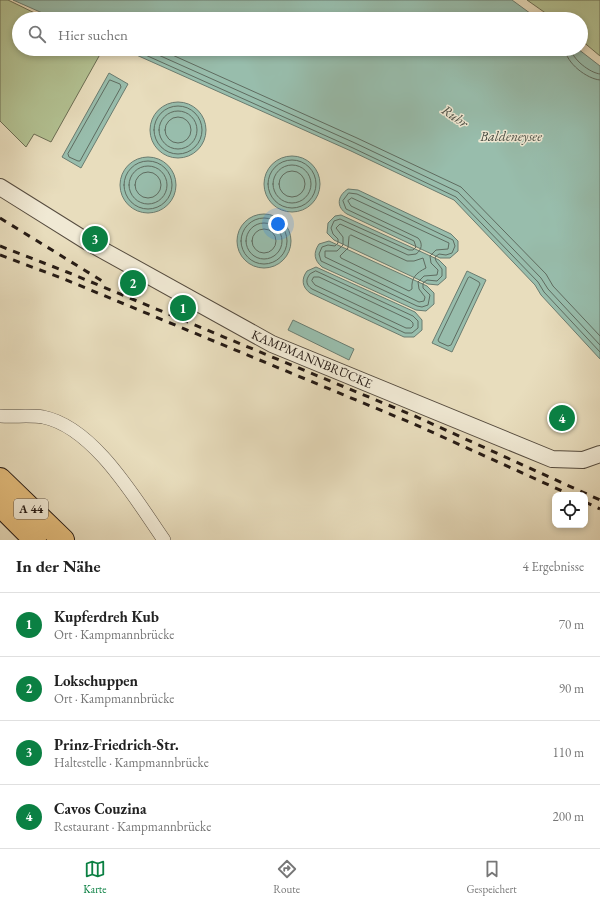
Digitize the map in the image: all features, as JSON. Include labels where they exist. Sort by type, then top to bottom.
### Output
[{"type":"highway","name":"A 44","points":[[0,479],[63,540]]},
{"type":"highway","name":"A 44","points":[[0,505],[35,540]]},
{"type":"street","name":"KAMPMANNBRÜCKE","points":[[0,187],[88,242],[272,344],[552,459],[583,460],[600,454]]},
{"type":"street","points":[[0,416],[44,418],[68,427],[98,450],[131,492],[164,540]]},
{"type":"shaded area","points":[[0,0],[8,0],[33,12],[12,12],[12,56],[99,56],[51,142],[34,134],[26,147],[0,121]]},
{"type":"shaded area","points":[[527,0],[600,0],[600,56],[588,46],[588,12],[544,12]]},
{"type":"water","points":[[13,0],[512,0],[528,12],[40,12]]},
{"type":"water","name":"Baldeneysee","points":[[139,56],[587,56],[600,66],[600,359],[541,295],[535,285],[454,200],[351,151]]},
{"type":"water","points":[[109,73],[128,84],[81,168],[62,157]]},
{"type":"water","points":[[172,102],[184,102],[194,106],[202,114],[206,124],[206,136],[202,146],[194,154],[184,158],[172,158],[162,154],[154,146],[150,136],[150,124],[154,114],[162,106]]},
{"type":"water","points":[[292,156],[303,158],[312,164],[318,173],[320,184],[318,195],[312,204],[303,210],[292,212],[281,210],[272,204],[266,195],[264,184],[266,173],[272,164],[281,158]]},
{"type":"water","points":[[148,157],[159,159],[168,165],[174,174],[176,185],[174,196],[168,205],[159,211],[148,213],[137,211],[128,205],[122,196],[120,185],[122,174],[128,165],[137,159]]},
{"type":"water","points":[[348,189],[358,190],[451,234],[458,241],[458,251],[450,258],[440,258],[347,214],[341,208],[339,202],[344,192]]},
{"type":"water","points":[[259,214],[269,214],[279,218],[287,226],[291,236],[291,246],[287,256],[279,264],[269,268],[259,268],[249,264],[241,256],[237,246],[237,236],[241,226],[249,218]]},
{"type":"water","points":[[341,215],[439,260],[446,267],[446,278],[438,285],[428,284],[334,240],[327,233],[328,223],[335,216]]},
{"type":"water","points":[[329,241],[427,286],[434,293],[434,304],[426,311],[416,310],[322,267],[317,262],[315,253],[319,244]]},
{"type":"water","points":[[316,267],[415,312],[422,320],[422,330],[414,337],[404,337],[310,293],[305,288],[303,280],[307,271]]},
{"type":"water","points":[[467,271],[486,280],[452,352],[432,343]]},
{"type":"water","points":[[293,320],[354,349],[349,360],[288,330]]},
{"type":"railway","points":[[0,218],[107,284]]},
{"type":"railway","points":[[0,246],[67,272],[417,417],[600,500]]},
{"type":"railway","points":[[0,255],[64,279],[414,424],[564,492]]},
{"type":"railway","points":[[588,503],[600,509]]},
{"type":"place","name":"Prinz-Friedrich-Str.","points":[[95,239]]},
{"type":"place","name":"Lokschuppen","points":[[133,283]]},
{"type":"place","name":"Kupferdreh Kub","points":[[183,308]]},
{"type":"place","name":"Cavos Couzina","points":[[562,418]]},
{"type":"water label","name":"Ruhr","points":[[455,116]]}]
